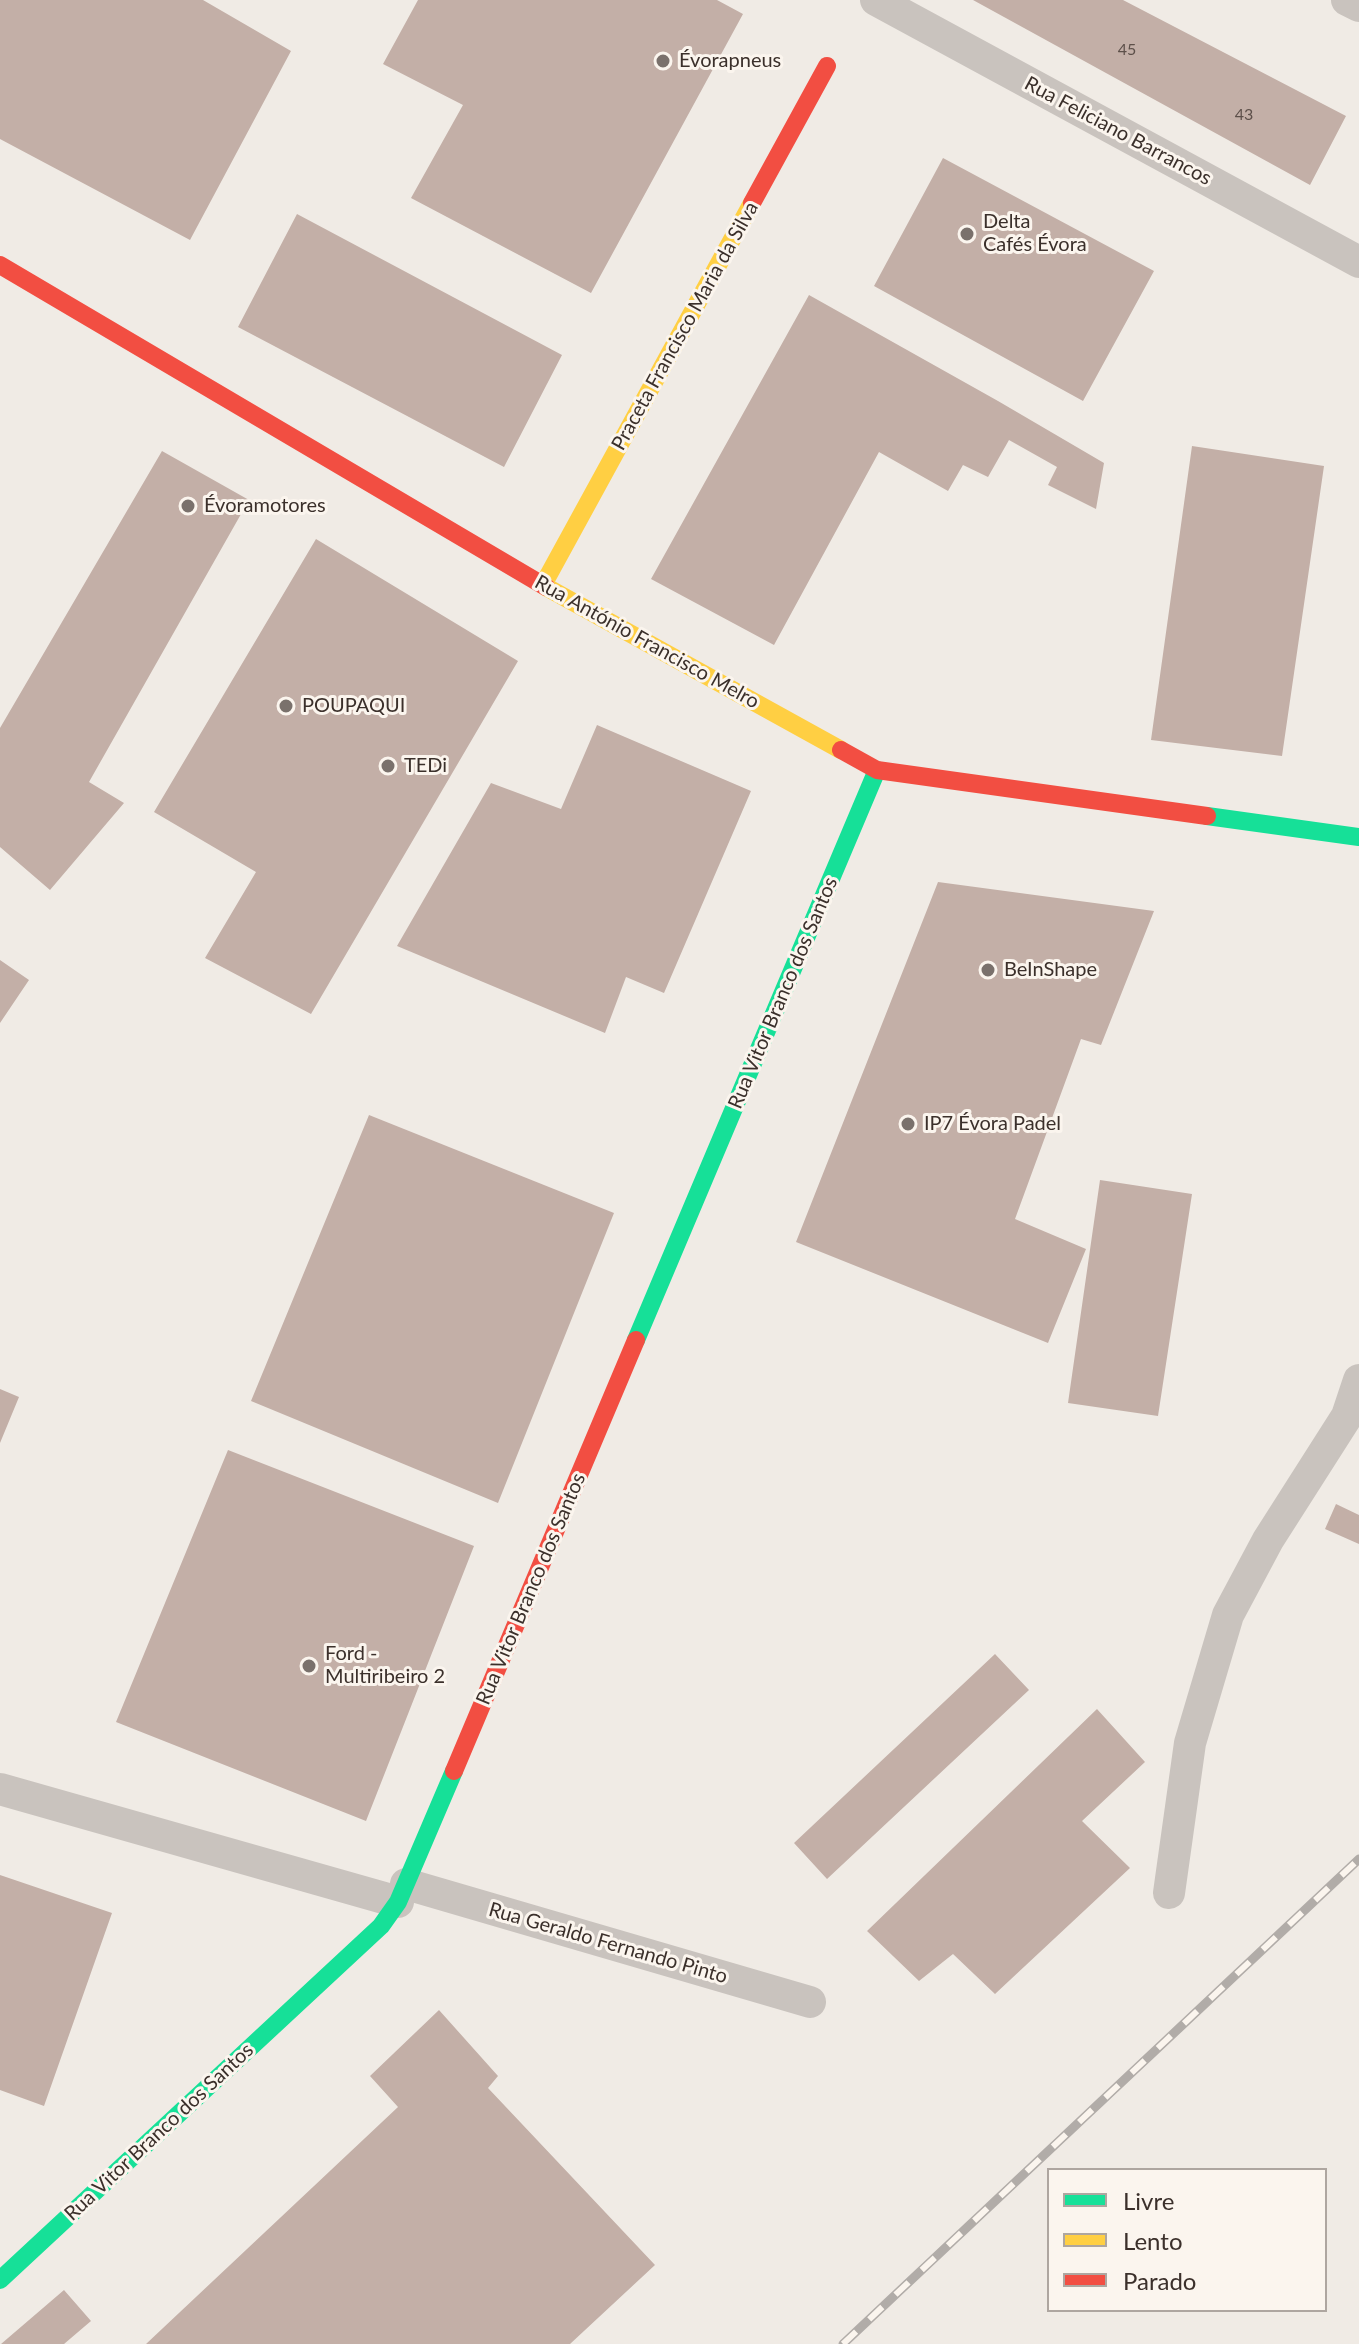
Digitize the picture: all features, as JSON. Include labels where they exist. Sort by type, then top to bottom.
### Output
[{"type":"street","name":"Rua Feliciano Barrancos","points":[[876,0],[1359,262]]},
{"type":"street","points":[[1347,0],[1359,6]]},
{"type":"street","name":"Praceta Francisco Maria da Silva","points":[[543,585],[827,66]]},
{"type":"street","name":"Rua António Francisco Melro","points":[[0,265],[543,585],[877,770],[1359,837]]},
{"type":"street","name":"Rua Vitor Branco dos Santos","points":[[0,2280],[381,1926],[402,1893],[877,770]]},
{"type":"street","points":[[1169,1893],[1190,1743],[1228,1615],[1268,1540],[1347,1416],[1359,1380]]},
{"type":"street","name":"Rua Geraldo Fernando Pinto","points":[[0,1789],[810,2002]]},
{"type":"building","points":[[0,0],[203,0],[291,51],[190,240],[0,139]]},
{"type":"building","points":[[418,0],[717,0],[743,14],[591,293],[411,198],[463,105],[383,64]]},
{"type":"building","points":[[973,0],[1123,0],[1346,116],[1310,185]]},
{"type":"building","points":[[943,158],[1154,271],[1083,401],[874,286]]},
{"type":"building","points":[[297,214],[562,355],[504,467],[238,327]]},
{"type":"building","points":[[809,295],[1104,463],[1096,509],[1048,485],[1057,467],[1009,440],[988,477],[963,465],[948,491],[879,452],[774,645],[651,579]]},
{"type":"building","points":[[1192,446],[1324,466],[1282,756],[1151,740]]},
{"type":"building","points":[[162,451],[249,500],[89,782],[124,803],[50,890],[0,847],[0,728]]},
{"type":"building","points":[[316,539],[518,661],[311,1014],[205,958],[256,872],[154,812]]},
{"type":"building","points":[[597,725],[751,791],[664,993],[626,977],[605,1033],[397,946],[491,783],[561,809]]},
{"type":"building","points":[[938,882],[1154,911],[1101,1045],[1081,1039],[1015,1219],[1086,1249],[1048,1343],[796,1242]]},
{"type":"building","points":[[0,960],[29,980],[0,1023]]},
{"type":"building","points":[[369,1115],[614,1213],[498,1503],[251,1401]]},
{"type":"building","points":[[1100,1180],[1192,1194],[1158,1416],[1068,1403]]},
{"type":"building","points":[[0,1389],[19,1397],[0,1443]]},
{"type":"building","points":[[228,1450],[474,1546],[366,1821],[116,1722]]},
{"type":"building","points":[[1336,1504],[1359,1515],[1359,1544],[1325,1529]]},
{"type":"building","points":[[995,1654],[1029,1690],[827,1879],[794,1843]]},
{"type":"building","points":[[1097,1709],[1145,1762],[1082,1821],[1130,1868],[995,1994],[953,1954],[919,1981],[867,1931]]},
{"type":"building","points":[[0,1875],[112,1913],[44,2106],[0,2090]]},
{"type":"building","points":[[439,2010],[498,2076],[488,2088],[655,2265],[570,2344],[146,2344],[398,2107],[370,2076]]},
{"type":"building","points":[[64,2290],[91,2321],[64,2344],[1,2344]]},
{"type":"railway","points":[[843,2344],[1359,1859]]},
{"type":"traffic: fast","points":[[636,1340],[877,770]]},
{"type":"traffic: fast","points":[[1207,816],[1359,837]]},
{"type":"traffic: fast","points":[[0,2280],[381,1926],[398,1902],[454,1771]]},
{"type":"traffic: slow","points":[[543,585],[752,203]]},
{"type":"traffic: slow","points":[[546,587],[841,750]]},
{"type":"traffic: jam","points":[[752,203],[827,66]]},
{"type":"traffic: jam","points":[[0,265],[546,587]]},
{"type":"traffic: jam","points":[[841,750],[877,770],[1207,816]]},
{"type":"traffic: jam","points":[[454,1771],[636,1340]]},
{"type":"place","name":"Évorapneus","points":[[663,61]]},
{"type":"place","name":"Delta Cafés Évora","points":[[967,234]]},
{"type":"place","name":"Évoramotores","points":[[188,506]]},
{"type":"place","name":"POUPAQUI","points":[[286,706]]},
{"type":"place","name":"TEDi","points":[[388,766]]},
{"type":"place","name":"BeInShape","points":[[988,970]]},
{"type":"place","name":"IP7 Évora Padel","points":[[908,1124]]},
{"type":"place","name":"Ford - Multiribeiro 2","points":[[309,1666]]}]
